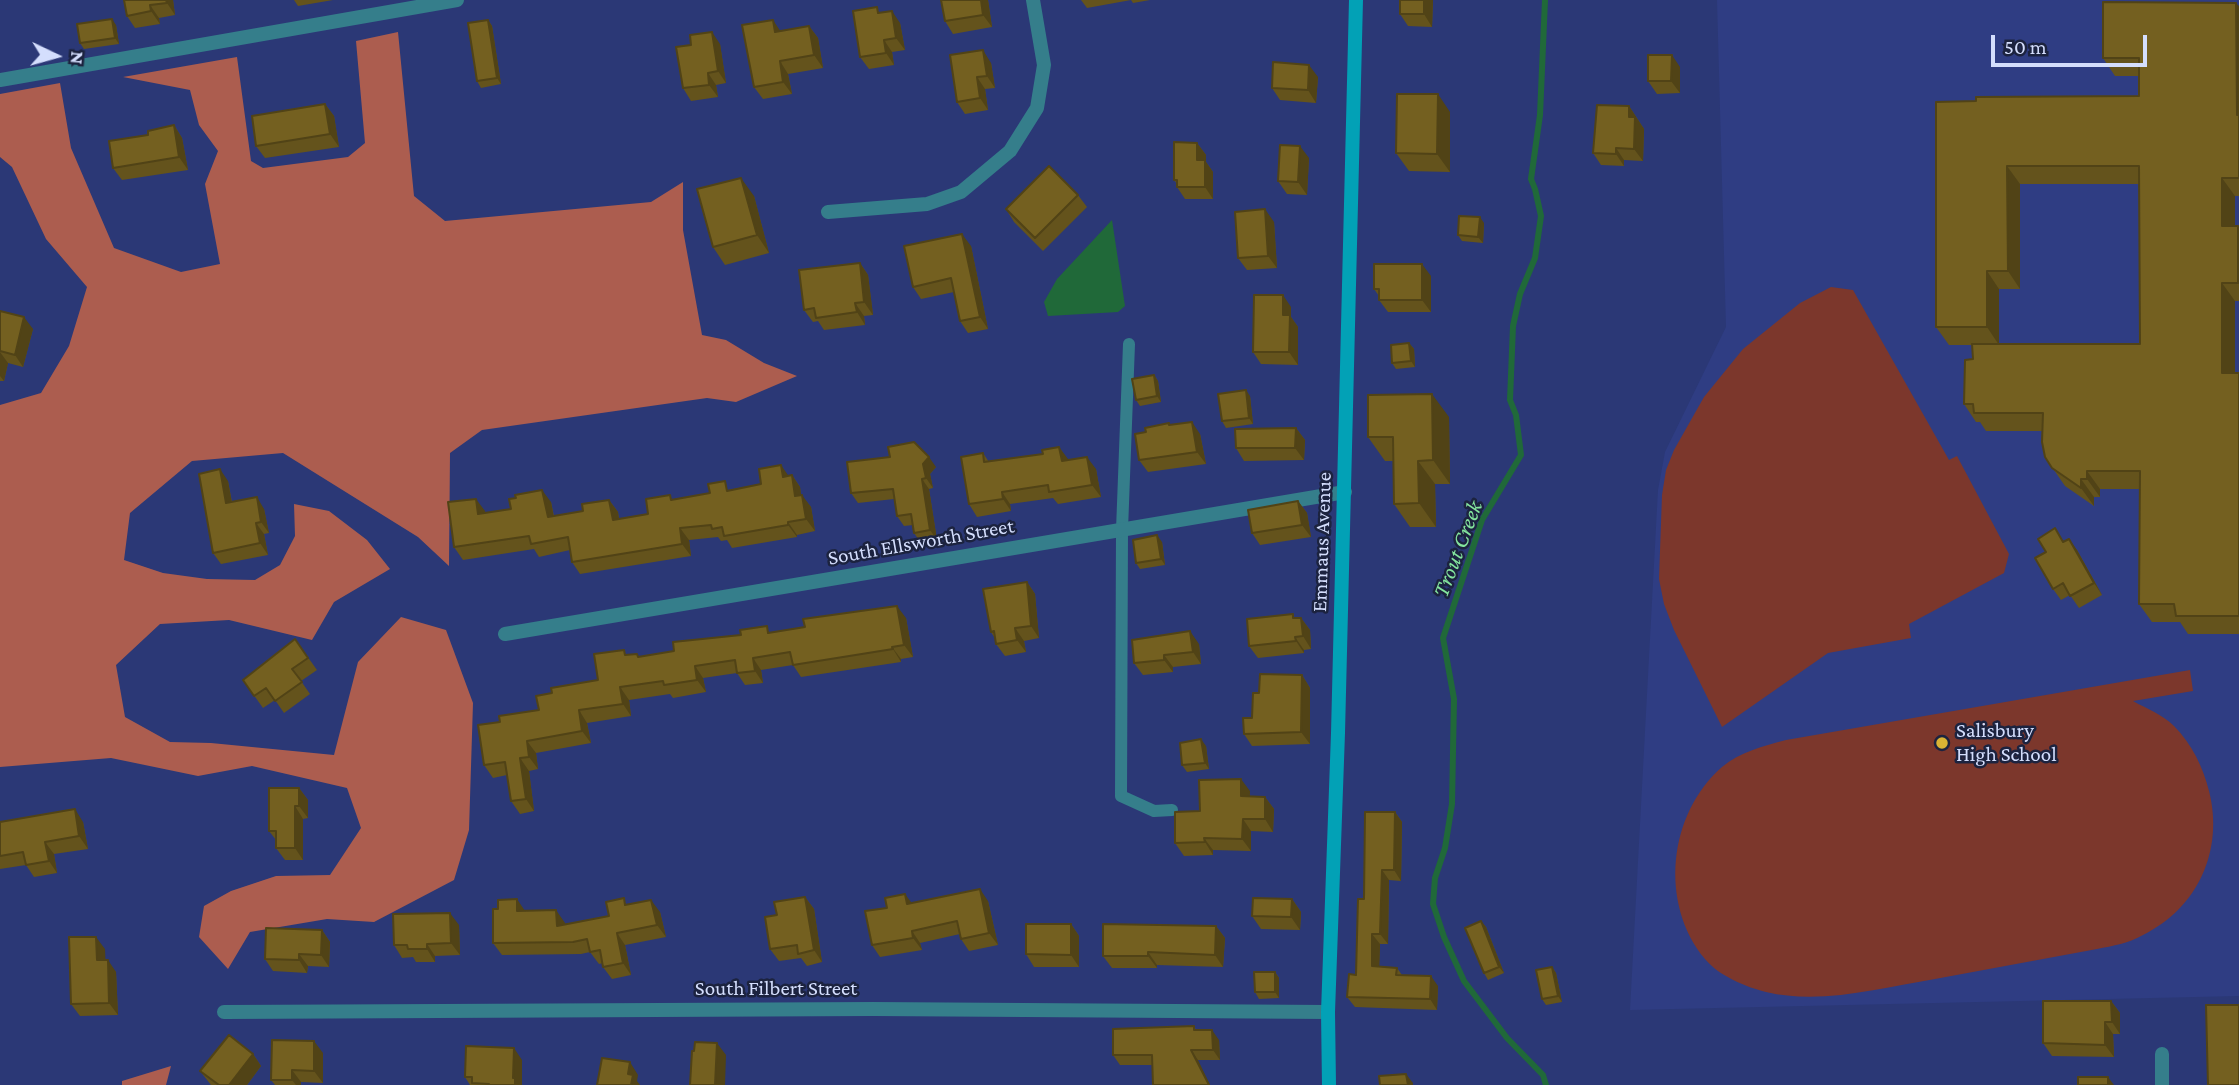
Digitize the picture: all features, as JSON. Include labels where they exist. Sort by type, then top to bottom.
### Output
[{"type":"main road","name":"Emmaus Avenue","points":[[1329,1085],[1328,1012],[1345,492],[1356,0]]},
{"type":"street","points":[[0,80],[457,0]]},
{"type":"street","points":[[828,212],[926,204],[961,192],[1010,151],[1037,108],[1044,65],[1033,0]]},
{"type":"street","name":"South Ellsworth Street","points":[[505,634],[1345,492]]},
{"type":"street","name":"South Filbert Street","points":[[224,1012],[873,1009],[1328,1012]]},
{"type":"street","points":[[2162,1054],[2162,1085]]},
{"type":"lane","points":[[1129,344],[1122,530],[1121,796],[1154,811],[1172,810]]},
{"type":"shaded area","name":"Salisbury High School","points":[[1717,0],[2239,0],[2239,996],[1630,1010],[1658,490],[1665,452],[1726,327]]},
{"type":"shaded area","points":[[398,32],[414,196],[445,221],[651,202],[683,182],[683,230],[702,335],[726,340],[764,363],[797,376],[736,402],[707,398],[482,430],[450,453],[449,566],[418,537],[283,453],[192,461],[130,513],[124,560],[163,573],[207,579],[255,580],[280,565],[295,536],[294,504],[329,511],[367,540],[390,569],[334,602],[312,640],[229,620],[160,624],[116,665],[125,717],[170,742],[211,743],[334,755],[358,662],[401,617],[446,630],[473,703],[469,830],[454,880],[374,922],[327,919],[250,932],[228,969],[199,937],[204,906],[231,891],[276,876],[330,875],[361,828],[347,788],[252,766],[198,776],[111,758],[0,767],[0,405],[41,393],[69,346],[87,287],[46,239],[12,167],[0,157],[0,94],[60,83],[71,148],[114,248],[181,272],[220,264],[205,184],[218,151],[199,125],[190,90],[123,77],[237,57],[251,161],[263,168],[348,157],[365,143],[356,41]]},
{"type":"shaded area","points":[[1112,220],[1125,306],[1118,312],[1048,316],[1044,302],[1057,279]]},
{"type":"shaded area","points":[[1831,287],[1853,290],[1949,460],[1957,456],[2009,554],[2004,573],[1909,624],[1911,638],[1828,653],[1722,727],[1664,604],[1659,579],[1662,495],[1666,470],[1674,450],[1704,397],[1743,349],[1800,303]]},
{"type":"shaded area","points":[[2190,670],[2193,691],[2133,701],[2169,722],[2186,740],[2196,756],[2209,791],[2213,835],[2202,875],[2192,893],[2179,909],[2143,935],[2109,947],[1893,987],[1808,997],[1766,992],[1733,980],[1705,959],[1690,937],[1676,886],[1676,860],[1681,834],[1690,809],[1704,786],[1736,757],[1786,740]]},
{"type":"shaded area","points":[[171,1066],[166,1085],[122,1085],[122,1081]]},
{"type":"building","points":[[124,0],[166,0],[167,3],[150,5],[151,11],[127,16]]},
{"type":"building","points":[[941,0],[981,0],[983,15],[945,21]]},
{"type":"building","points":[[1400,0],[1424,0],[1424,14],[1400,14]]},
{"type":"building","points":[[2103,2],[2236,3],[2239,178],[2222,178],[2222,226],[2238,226],[2238,283],[2222,283],[2222,373],[2239,373],[2239,616],[2176,616],[2174,604],[2139,604],[2140,471],[2087,471],[2087,479],[2081,479],[2081,488],[2052,468],[2045,457],[2042,442],[2043,413],[1974,413],[1973,404],[1964,404],[1965,360],[1973,359],[1972,344],[2140,344],[2139,166],[2007,166],[2008,271],[1987,271],[1987,327],[1936,327],[1936,102],[1976,101],[1976,97],[2139,96],[2139,58],[2103,58]]},
{"type":"building","points":[[877,7],[878,13],[892,11],[896,38],[884,40],[886,53],[860,57],[853,11]]},
{"type":"building","points":[[112,19],[115,38],[80,43],[77,24]]},
{"type":"building","points":[[488,20],[497,78],[477,81],[468,23]]},
{"type":"building","points":[[773,20],[775,32],[809,26],[814,55],[780,61],[783,82],[754,87],[742,25]]},
{"type":"building","points":[[712,32],[718,71],[708,73],[709,85],[683,88],[676,47],[691,45],[690,35]]},
{"type":"building","points":[[983,50],[987,76],[977,77],[980,98],[957,102],[950,55]]},
{"type":"building","points":[[1648,55],[1672,55],[1671,81],[1648,81]]},
{"type":"building","points":[[1273,62],[1309,65],[1308,90],[1272,88]]},
{"type":"building","points":[[1397,94],[1438,94],[1437,154],[1396,153]]},
{"type":"building","points":[[325,104],[330,134],[256,146],[252,116]]},
{"type":"building","points":[[1597,105],[1629,106],[1629,117],[1635,117],[1634,149],[1616,148],[1616,154],[1593,153]]},
{"type":"building","points":[[174,125],[179,157],[113,168],[109,141],[148,135],[148,131]]},
{"type":"building","points":[[1174,142],[1197,143],[1197,160],[1205,160],[1205,187],[1177,187],[1177,180],[1174,180]]},
{"type":"building","points":[[1280,145],[1300,146],[1298,182],[1278,181]]},
{"type":"building","points":[[1049,166],[1078,195],[1035,238],[1006,209]]},
{"type":"building","points":[[741,178],[757,235],[713,247],[697,189]]},
{"type":"building","points":[[1265,209],[1268,256],[1238,258],[1235,212]]},
{"type":"building","points":[[1459,216],[1480,217],[1478,237],[1458,235]]},
{"type":"building","points":[[962,234],[980,317],[960,321],[951,278],[913,287],[904,246]]},
{"type":"building","points":[[860,263],[864,302],[855,303],[857,312],[816,318],[814,308],[804,310],[799,270]]},
{"type":"building","points":[[1374,264],[1422,264],[1422,300],[1379,300],[1379,289],[1374,289]]},
{"type":"building","points":[[1254,295],[1283,295],[1283,315],[1290,315],[1289,352],[1253,352]]},
{"type":"building","points":[[0,311],[24,317],[15,355],[0,351]]},
{"type":"building","points":[[1409,343],[1411,361],[1392,363],[1391,345]]},
{"type":"building","points":[[1154,375],[1157,396],[1136,400],[1132,379]]},
{"type":"building","points":[[1246,390],[1249,418],[1222,421],[1218,394]]},
{"type":"building","points":[[1432,394],[1433,460],[1418,461],[1419,503],[1394,504],[1393,437],[1368,437],[1368,395]]},
{"type":"building","points":[[1192,422],[1197,452],[1139,460],[1135,434],[1146,432],[1145,428]]},
{"type":"building","points":[[1296,428],[1295,448],[1236,448],[1235,429]]},
{"type":"building","points":[[914,442],[929,457],[923,464],[926,478],[922,479],[930,530],[914,533],[911,514],[897,516],[893,489],[851,493],[847,462],[890,457],[888,447]]},
{"type":"building","points":[[1059,447],[1062,461],[1087,457],[1092,485],[1049,492],[1048,485],[1002,492],[1003,499],[969,504],[961,457],[983,453],[984,462],[1043,454],[1042,450]]},
{"type":"building","points":[[781,465],[783,477],[792,475],[795,496],[802,495],[806,519],[788,522],[788,525],[724,536],[722,527],[712,529],[711,525],[680,528],[682,544],[572,562],[568,537],[531,544],[529,536],[454,547],[448,502],[476,499],[478,514],[511,509],[509,499],[516,498],[515,495],[542,490],[548,517],[583,511],[582,504],[609,500],[613,520],[648,514],[646,499],[670,495],[671,500],[710,493],[708,484],[725,481],[727,491],[761,484],[759,469]]},
{"type":"building","points":[[220,469],[226,503],[257,497],[261,522],[256,523],[260,543],[213,553],[199,474]]},
{"type":"building","points":[[1298,501],[1302,525],[1252,533],[1248,510]]},
{"type":"building","points":[[2055,528],[2063,542],[2069,539],[2094,583],[2070,596],[2063,583],[2053,589],[2035,558],[2046,552],[2038,539]]},
{"type":"building","points":[[1157,535],[1161,559],[1136,563],[1133,540]]},
{"type":"building","points":[[1027,582],[1031,626],[1015,628],[1017,640],[996,644],[994,631],[991,632],[983,589]]},
{"type":"building","points":[[897,606],[904,645],[892,647],[893,649],[793,665],[790,652],[753,658],[755,671],[737,673],[735,660],[695,666],[697,680],[620,687],[623,704],[579,710],[582,731],[527,741],[529,757],[520,758],[526,799],[511,801],[505,762],[484,765],[478,725],[500,722],[499,716],[539,710],[536,696],[552,693],[551,688],[598,680],[594,654],[624,650],[625,655],[637,654],[638,657],[674,651],[673,642],[741,635],[740,630],[767,626],[768,633],[805,627],[803,619]]},
{"type":"building","points":[[1293,614],[1293,618],[1301,618],[1303,636],[1295,637],[1296,641],[1249,646],[1247,619]]},
{"type":"building","points":[[1190,631],[1193,652],[1164,655],[1164,660],[1134,663],[1132,640]]},
{"type":"building","points":[[295,639],[308,658],[292,669],[302,682],[275,701],[266,688],[254,696],[243,680]]},
{"type":"building","points":[[1260,674],[1302,675],[1301,732],[1244,734],[1243,718],[1252,718],[1253,693],[1259,693]]},
{"type":"building","points":[[1201,739],[1205,763],[1182,765],[1180,743]]},
{"type":"building","points":[[1241,779],[1241,796],[1265,797],[1265,819],[1243,819],[1242,839],[1204,838],[1205,842],[1175,843],[1175,812],[1200,811],[1199,780]]},
{"type":"building","points":[[269,788],[299,788],[299,806],[295,806],[295,848],[276,848],[276,831],[269,831]]},
{"type":"building","points":[[75,809],[79,836],[45,842],[49,861],[26,865],[23,852],[0,856],[0,822]]},
{"type":"building","points":[[1365,812],[1395,812],[1394,870],[1382,870],[1380,934],[1372,934],[1372,966],[1397,968],[1396,975],[1431,976],[1430,999],[1347,997],[1349,974],[1356,975],[1358,899],[1364,899]]},
{"type":"building","points":[[980,889],[989,933],[961,939],[957,921],[912,931],[913,938],[872,945],[865,911],[887,908],[885,898],[905,894],[907,904]]},
{"type":"building","points":[[805,897],[814,950],[798,954],[797,945],[770,949],[765,917],[777,915],[774,902]]},
{"type":"building","points":[[624,898],[625,905],[651,900],[657,925],[617,933],[623,963],[603,967],[600,950],[590,952],[587,939],[573,942],[493,943],[493,909],[498,909],[498,900],[517,899],[517,911],[556,910],[557,926],[609,916],[606,902]]},
{"type":"building","points":[[1253,898],[1292,899],[1291,917],[1252,916]]},
{"type":"building","points":[[450,913],[451,943],[427,944],[427,949],[408,949],[407,945],[394,945],[393,914]]},
{"type":"building","points":[[1481,921],[1499,967],[1484,973],[1465,928]]},
{"type":"building","points":[[1026,924],[1071,924],[1071,955],[1026,954]]},
{"type":"building","points":[[1103,924],[1216,926],[1215,955],[1148,952],[1148,956],[1103,956]]},
{"type":"building","points":[[266,928],[322,930],[321,955],[299,954],[299,960],[265,959]]},
{"type":"building","points":[[69,937],[96,937],[97,960],[108,960],[109,1003],[71,1004]]},
{"type":"building","points":[[1552,967],[1558,996],[1542,999],[1536,970]]},
{"type":"building","points":[[1254,972],[1275,972],[1275,992],[1255,992]]},
{"type":"building","points":[[2043,1001],[2111,1001],[2112,1022],[2105,1022],[2105,1045],[2043,1043]]},
{"type":"building","points":[[2206,1005],[2239,1005],[2239,1085],[2208,1085]]},
{"type":"building","points":[[1194,1026],[1194,1030],[1212,1030],[1213,1050],[1191,1050],[1209,1085],[1153,1085],[1152,1055],[1113,1055],[1113,1029]]},
{"type":"building","points":[[229,1035],[253,1054],[229,1085],[219,1085],[200,1071]]},
{"type":"building","points":[[272,1040],[314,1041],[314,1071],[292,1070],[292,1080],[271,1080]]},
{"type":"building","points":[[695,1042],[717,1043],[715,1085],[690,1085]]},
{"type":"building","points":[[466,1046],[514,1048],[515,1085],[472,1083],[472,1077],[465,1077]]},
{"type":"building","points":[[602,1058],[630,1062],[628,1074],[633,1075],[631,1085],[597,1085]]},
{"type":"building","points":[[1406,1074],[1408,1085],[1380,1085],[1379,1076]]},
{"type":"building","points":[[2078,1077],[2108,1077],[2108,1085],[2078,1085]]},
{"type":"waterway","name":"Trout Creek","points":[[1545,0],[1540,115],[1531,179],[1541,216],[1535,258],[1520,294],[1513,326],[1510,400],[1516,415],[1521,455],[1482,520],[1443,638],[1454,699],[1452,804],[1445,848],[1435,878],[1433,904],[1444,937],[1464,981],[1507,1038],[1543,1075],[1546,1085]]},
{"type":"place","name":"Salisbury High School","points":[[1942,743]]}]
